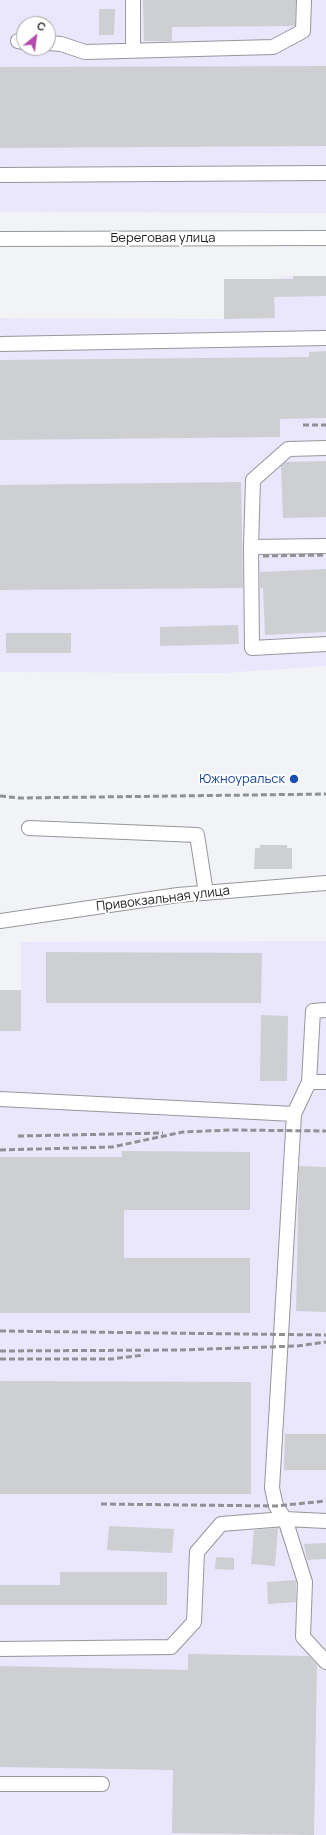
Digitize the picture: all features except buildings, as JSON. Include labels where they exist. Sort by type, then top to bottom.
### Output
[{"type":"street","points":[[133,0],[133,50]]},
{"type":"street","points":[[56,44],[85,52],[273,47],[303,31],[304,0]]},
{"type":"street","points":[[0,176],[326,173]]},
{"type":"street","name":"Береговая улица","points":[[0,239],[326,238]]},
{"type":"street","points":[[0,344],[326,338]]},
{"type":"street","points":[[326,448],[288,449],[254,480],[251,548],[252,648],[326,644]]},
{"type":"street","points":[[251,548],[326,546]]},
{"type":"street","points":[[30,828],[197,835],[206,893]]},
{"type":"street","name":"Привокзальная улица","points":[[0,921],[178,895],[326,883]]},
{"type":"street","points":[[326,1010],[313,1011],[309,1082],[294,1114],[272,1488],[276,1506],[285,1519],[305,1582],[304,1637],[326,1662]]},
{"type":"street","points":[[309,1082],[326,1082]]},
{"type":"street","points":[[0,1100],[294,1114]]},
{"type":"street","points":[[0,1649],[171,1647],[194,1622],[197,1552],[221,1524],[285,1519],[326,1521]]},
{"type":"street","points":[[0,1784],[102,1784]]},
{"type":"shaded area","points":[[0,0],[326,0],[326,213],[0,212]]},
{"type":"shaded area","points":[[293,276],[326,276],[326,666],[224,673],[0,672],[0,318],[224,319],[224,279],[274,279]]},
{"type":"shaded area","points":[[326,941],[326,1835],[0,1835],[0,990],[21,990],[21,942]]},
{"type":"railway","points":[[303,425],[326,425]]},
{"type":"railway","points":[[263,556],[326,555]]},
{"type":"railway","points":[[0,796],[20,798],[326,794]]},
{"type":"railway","points":[[0,1150],[112,1147],[183,1132],[232,1130],[326,1131]]},
{"type":"railway","points":[[18,1136],[163,1133]]},
{"type":"railway","points":[[0,1331],[326,1335]]},
{"type":"railway","points":[[0,1351],[178,1350],[297,1346],[326,1342]]},
{"type":"railway","points":[[0,1359],[111,1359],[144,1355]]},
{"type":"railway","points":[[101,1504],[276,1506],[326,1501]]},
{"type":"place","name":"Южноуральск","points":[[294,779]]}]
